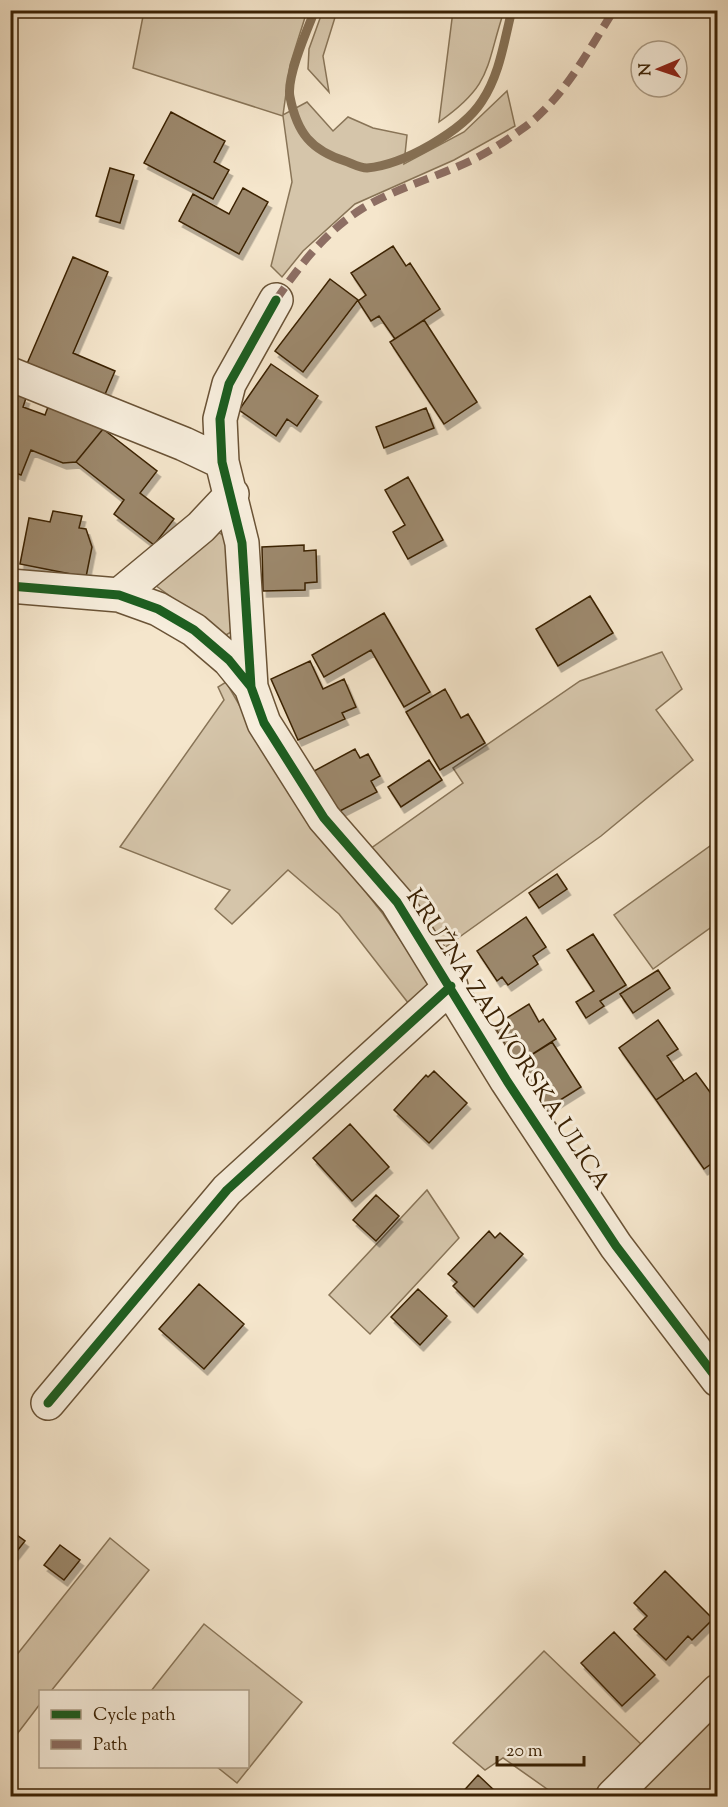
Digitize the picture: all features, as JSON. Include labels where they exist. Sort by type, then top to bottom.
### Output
[{"type":"street","name":"KRUŽNA ZADVORSKA ULICA","points":[[276,300],[229,384],[220,419],[222,462],[232,494],[242,543],[251,687],[264,723],[324,818],[397,902],[451,986],[507,1082],[616,1246],[717,1380]]},
{"type":"street","points":[[10,374],[184,444],[222,462]]},
{"type":"street","points":[[119,596],[201,527],[232,494]]},
{"type":"street","name":"KRUŽNA ZADVORSKA ULICA","points":[[10,586],[119,596],[158,609],[194,630],[229,660],[251,687]]},
{"type":"street","points":[[48,1403],[227,1190],[451,986]]},
{"type":"street","points":[[613,1797],[717,1691]]},
{"type":"shaded area","points":[[323,10],[337,11],[323,56],[329,92],[308,69],[309,49]]},
{"type":"shaded area","points":[[144,11],[307,11],[290,65],[283,115],[307,102],[333,131],[348,117],[373,128],[407,135],[404,164],[464,132],[507,91],[515,126],[454,160],[355,204],[303,251],[282,277],[271,266],[292,182],[283,116],[133,68]]},
{"type":"shaded area","points":[[453,11],[504,11],[485,74],[469,97],[439,122]]},
{"type":"shaded area","points":[[218,532],[227,538],[233,631],[224,636],[155,585]]},
{"type":"shaded area","points":[[662,652],[682,689],[656,710],[693,760],[601,836],[444,948],[370,849],[463,783],[453,768],[580,681]]},
{"type":"shaded area","points":[[226,682],[296,803],[383,914],[429,983],[409,1004],[339,914],[288,870],[232,924],[215,909],[230,890],[120,847],[224,700],[218,687]]},
{"type":"shaded area","points":[[717,841],[717,923],[653,969],[614,915]]},
{"type":"shaded area","points":[[427,1190],[459,1238],[370,1334],[329,1295]]},
{"type":"shaded area","points":[[110,1538],[149,1570],[52,1690],[39,1690],[39,1705],[11,1742],[11,1662]]},
{"type":"shaded area","points":[[204,1624],[302,1702],[237,1783],[218,1768],[249,1768],[249,1690],[152,1690]]},
{"type":"shaded area","points":[[544,1651],[644,1747],[592,1796],[557,1796],[503,1758],[485,1770],[453,1743]]},
{"type":"shaded area","points":[[717,1711],[717,1796],[631,1796]]},
{"type":"building","points":[[171,112],[225,141],[214,162],[229,170],[213,199],[144,163]]},
{"type":"building","points":[[110,168],[134,175],[120,223],[96,216]]},
{"type":"building","points":[[243,188],[268,202],[239,254],[179,221],[193,194],[229,214]]},
{"type":"building","points":[[393,246],[406,266],[410,263],[440,309],[395,339],[379,316],[371,321],[358,301],[366,295],[351,273]]},
{"type":"building","points":[[73,257],[108,272],[73,353],[115,371],[103,399],[26,366]]},
{"type":"building","points":[[330,279],[358,300],[303,372],[275,351]]},
{"type":"building","points":[[424,320],[477,402],[444,424],[390,342]]},
{"type":"building","points":[[271,364],[318,396],[297,426],[287,419],[276,436],[239,410]]},
{"type":"building","points":[[10,392],[26,398],[23,407],[45,415],[48,407],[103,429],[76,462],[63,463],[31,450],[21,475],[10,471]]},
{"type":"building","points":[[426,408],[434,428],[384,448],[376,427]]},
{"type":"building","points":[[103,429],[157,471],[140,493],[174,519],[154,545],[114,514],[124,500],[76,462]]},
{"type":"building","points":[[408,477],[443,540],[408,559],[393,532],[405,525],[385,490]]},
{"type":"building","points":[[53,511],[82,516],[79,528],[86,529],[92,547],[86,577],[20,564],[29,518],[50,522]]},
{"type":"building","points":[[304,545],[304,551],[316,550],[317,582],[305,583],[305,590],[263,591],[262,547]]},
{"type":"building","points":[[590,596],[613,633],[558,666],[536,629]]},
{"type":"building","points":[[384,613],[430,692],[404,707],[371,650],[324,677],[312,655]]},
{"type":"building","points":[[310,661],[323,689],[344,679],[356,707],[342,713],[345,719],[298,740],[271,679]]},
{"type":"building","points":[[445,689],[461,718],[468,714],[485,743],[440,770],[406,712]]},
{"type":"building","points":[[355,749],[360,758],[368,754],[380,776],[371,781],[377,792],[336,813],[314,771]]},
{"type":"building","points":[[429,760],[442,780],[401,807],[388,787]]},
{"type":"building","points":[[557,874],[567,889],[539,908],[529,893]]},
{"type":"building","points":[[526,917],[546,947],[533,956],[538,964],[508,985],[502,977],[497,981],[477,951]]},
{"type":"building","points":[[593,934],[626,985],[600,1001],[604,1006],[586,1018],[576,1002],[594,991],[567,950]]},
{"type":"building","points":[[658,970],[670,988],[633,1013],[620,994]]},
{"type":"building","points":[[529,1004],[539,1022],[543,1019],[556,1039],[517,1064],[494,1026]]},
{"type":"building","points":[[658,1020],[678,1049],[667,1056],[684,1081],[656,1100],[619,1048]]},
{"type":"building","points":[[552,1042],[581,1087],[546,1109],[517,1064]]},
{"type":"building","points":[[434,1071],[467,1103],[429,1143],[394,1110],[426,1075],[428,1077]]},
{"type":"building","points":[[696,1073],[718,1103],[718,1159],[704,1169],[656,1100]]},
{"type":"building","points":[[350,1124],[389,1167],[352,1201],[313,1158]]},
{"type":"building","points":[[376,1195],[399,1216],[376,1241],[353,1220]]},
{"type":"building","points":[[489,1231],[495,1238],[500,1233],[523,1254],[474,1307],[453,1286],[457,1282],[448,1274]]},
{"type":"building","points":[[199,1284],[244,1324],[204,1369],[159,1329]]},
{"type":"building","points":[[418,1289],[447,1316],[420,1345],[391,1317]]},
{"type":"building","points":[[10,1530],[25,1541],[10,1560]]},
{"type":"building","points":[[60,1545],[80,1560],[64,1580],[44,1565]]},
{"type":"building","points":[[665,1571],[713,1619],[692,1640],[688,1636],[666,1660],[634,1629],[647,1616],[634,1603]]},
{"type":"building","points":[[614,1632],[655,1675],[622,1706],[581,1663]]},
{"type":"building","points":[[478,1775],[496,1792],[492,1796],[459,1796]]},
{"type":"waterway","points":[[315,10],[291,78],[290,97],[293,110],[307,138],[315,145],[333,157],[367,168],[397,160],[431,145],[447,135],[473,112],[482,101],[493,80],[512,10]]},
{"type":"marked path","points":[[276,300],[315,250],[350,217],[386,196],[447,171],[492,149],[536,118],[562,90],[614,10]]},
{"type":"cycle path","points":[[251,687],[242,543],[222,462],[220,419],[229,384],[276,300]]},
{"type":"cycle path","points":[[10,586],[119,595],[158,609],[194,630],[229,660],[251,687],[264,723],[324,818],[397,902],[507,1081],[616,1246],[718,1380]]},
{"type":"cycle path","points":[[48,1403],[227,1190],[451,986]]}]
